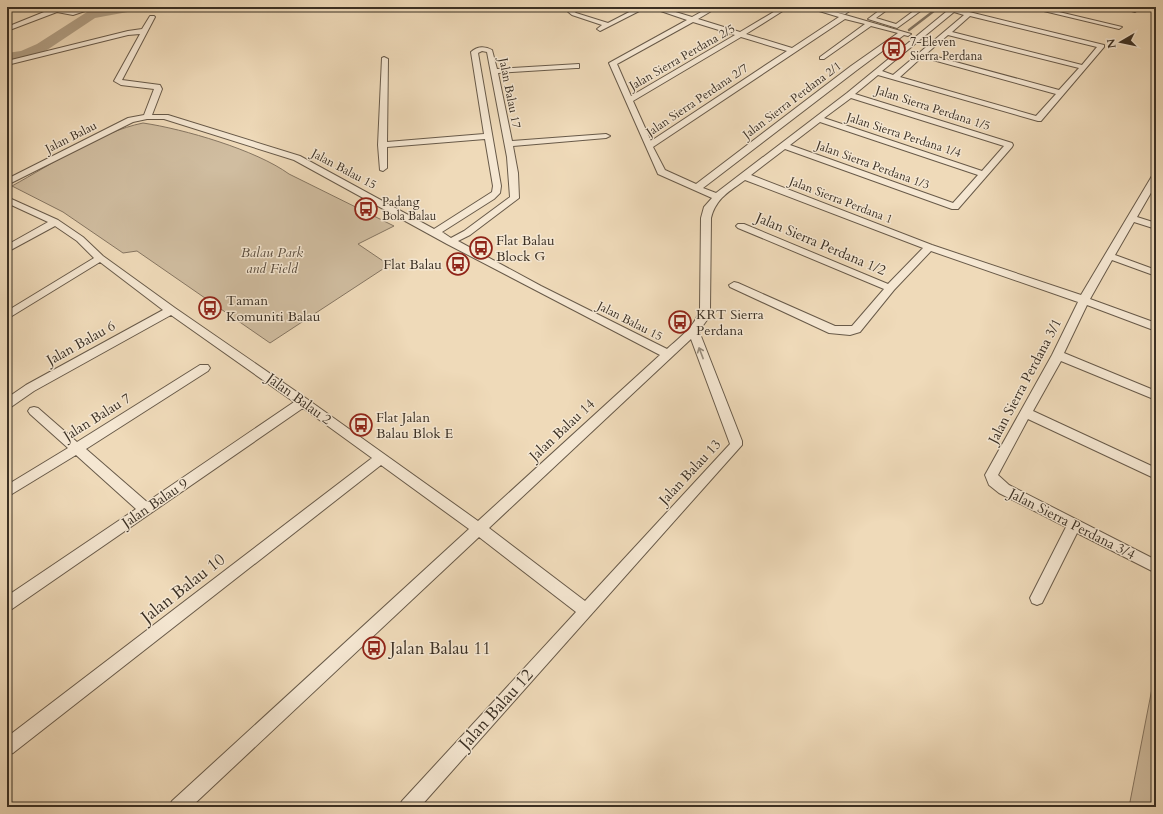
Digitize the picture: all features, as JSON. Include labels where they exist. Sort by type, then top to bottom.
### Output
[{"type":"street","points":[[44,7],[73,13],[94,7]]},
{"type":"street","points":[[570,7],[570,10],[574,14],[608,25]]},
{"type":"street","points":[[600,29],[644,7]]},
{"type":"street","points":[[652,7],[792,50]]},
{"type":"street","points":[[649,146],[613,63],[715,7]]},
{"type":"street","name":"Jalan Sierra Perdana 2/5","points":[[630,100],[742,35],[786,7]]},
{"type":"street","points":[[809,7],[918,37]]},
{"type":"street","points":[[824,7],[843,12],[853,7]]},
{"type":"street","points":[[888,7],[871,19],[897,26],[923,7]]},
{"type":"street","points":[[1030,7],[1119,27]]},
{"type":"street","points":[[1120,7],[1135,10]]},
{"type":"street","points":[[717,197],[850,95],[876,72],[918,37],[955,8],[1102,46],[1082,67],[1038,120],[876,72]]},
{"type":"street","points":[[7,29],[55,10]]},
{"type":"street","points":[[895,77],[970,13]]},
{"type":"street","name":"Jalan Sierra Perdana 2/7","points":[[717,197],[660,172],[649,146],[843,16]]},
{"type":"street","points":[[147,117],[158,89],[157,87],[121,83],[118,81],[152,17]]},
{"type":"street","points":[[822,58],[870,24]]},
{"type":"street","points":[[7,63],[128,33],[144,31]]},
{"type":"street","name":"Jalan Sierra Perdana 2/1","points":[[697,188],[854,68],[903,33]]},
{"type":"street","points":[[947,33],[1082,67]]},
{"type":"street","name":"Jalan Balau 17","points":[[434,233],[496,193],[497,186],[474,52],[483,49],[490,51],[509,144],[515,188],[514,198],[467,233],[450,242]]},
{"type":"street","points":[[922,55],[1060,93]]},
{"type":"street","points":[[383,168],[382,146],[384,59]]},
{"type":"street","points":[[493,71],[576,66]]},
{"type":"street","name":"Jalan Sierra Perdana 1/5","points":[[850,95],[1009,145],[983,174]]},
{"type":"street","name":"Jalan Balau","points":[[7,182],[130,120],[147,117]]},
{"type":"street","name":"Jalan Balau 15","points":[[147,117],[165,117],[297,158],[450,242],[667,354]]},
{"type":"street","name":"Jalan Sierra Perdana 1/4","points":[[818,119],[983,174]]},
{"type":"street","points":[[382,146],[489,136]]},
{"type":"street","points":[[509,144],[606,136]]},
{"type":"street","name":"Jalan Sierra Perdana 1/3","points":[[784,146],[955,207],[983,174]]},
{"type":"street","name":"Jalan Sierra Perdana 1","points":[[744,176],[929,247],[1156,326]]},
{"type":"street","name":"Jalan Sierra Perdana 3/1","points":[[991,475],[1058,355],[1084,300],[1154,182]]},
{"type":"street","name":"Jalan Balau 14","points":[[478,528],[693,331],[702,320],[705,310],[706,218],[709,207],[717,197]]},
{"type":"street","name":"Jalan Balau 2","points":[[7,200],[55,222],[80,239],[100,258],[478,528],[585,610]]},
{"type":"street","points":[[1132,218],[1156,226]]},
{"type":"street","points":[[7,249],[55,222]]},
{"type":"street","name":"Jalan Sierra Perdana 1/2","points":[[742,226],[890,288]]},
{"type":"street","points":[[734,285],[834,330],[844,331],[856,329],[890,288],[929,247]]},
{"type":"street","points":[[1109,256],[1156,273]]},
{"type":"street","points":[[7,316],[100,258]]},
{"type":"street","name":"Jalan Balau 6","points":[[7,404],[30,388],[171,310]]},
{"type":"street","name":"Jalan Balau 13","points":[[585,610],[736,445],[736,441],[693,331]]},
{"type":"street","points":[[1058,355],[1156,396]]},
{"type":"street","name":"Jalan Balau 7","points":[[7,492],[204,368]]},
{"type":"street","name":"Jalan Balau 9","points":[[7,604],[303,402]]},
{"type":"street","points":[[34,411],[146,509]]},
{"type":"street","points":[[1026,413],[1156,474]]},
{"type":"street","name":"Jalan Balau 10","points":[[7,747],[381,458]]},
{"type":"street","name":"Jalan Sierra Perdana 3/4","points":[[991,475],[994,481],[1004,489],[1156,567]]},
{"type":"street","points":[[1037,598],[1074,525]]},
{"type":"street","points":[[178,807],[478,528]]},
{"type":"street","name":"Jalan Balau 12","points":[[408,807],[585,610]]},
{"type":"green space","name":"Balau Park and Field","points":[[143,123],[199,135],[239,149],[275,165],[289,174],[394,226],[358,244],[389,265],[270,343],[137,251],[123,253],[63,212],[12,186],[93,141],[126,127]]},
{"type":"green space","points":[[1155,673],[1156,807],[1129,807]]},
{"type":"waterway","points":[[7,57],[24,55],[42,47],[91,15],[133,7]]},
{"type":"waterway","points":[[909,30],[939,7]]},
{"type":"place","name":"7-Eleven Sierra Perdana","points":[[894,49]]},
{"type":"place","name":"Padang Bola Balau","points":[[366,209]]},
{"type":"place","name":"Flat Balau Block G","points":[[481,248]]},
{"type":"place","name":"Flat Balau","points":[[458,264]]},
{"type":"place","name":"Taman Komuniti Balau","points":[[210,308]]},
{"type":"place","name":"KRT Sierra Perdana","points":[[680,322]]},
{"type":"place","name":"Flat Jalan Balau Blok E","points":[[361,425]]},
{"type":"place","name":"Jalan Balau 11","points":[[374,648]]}]
